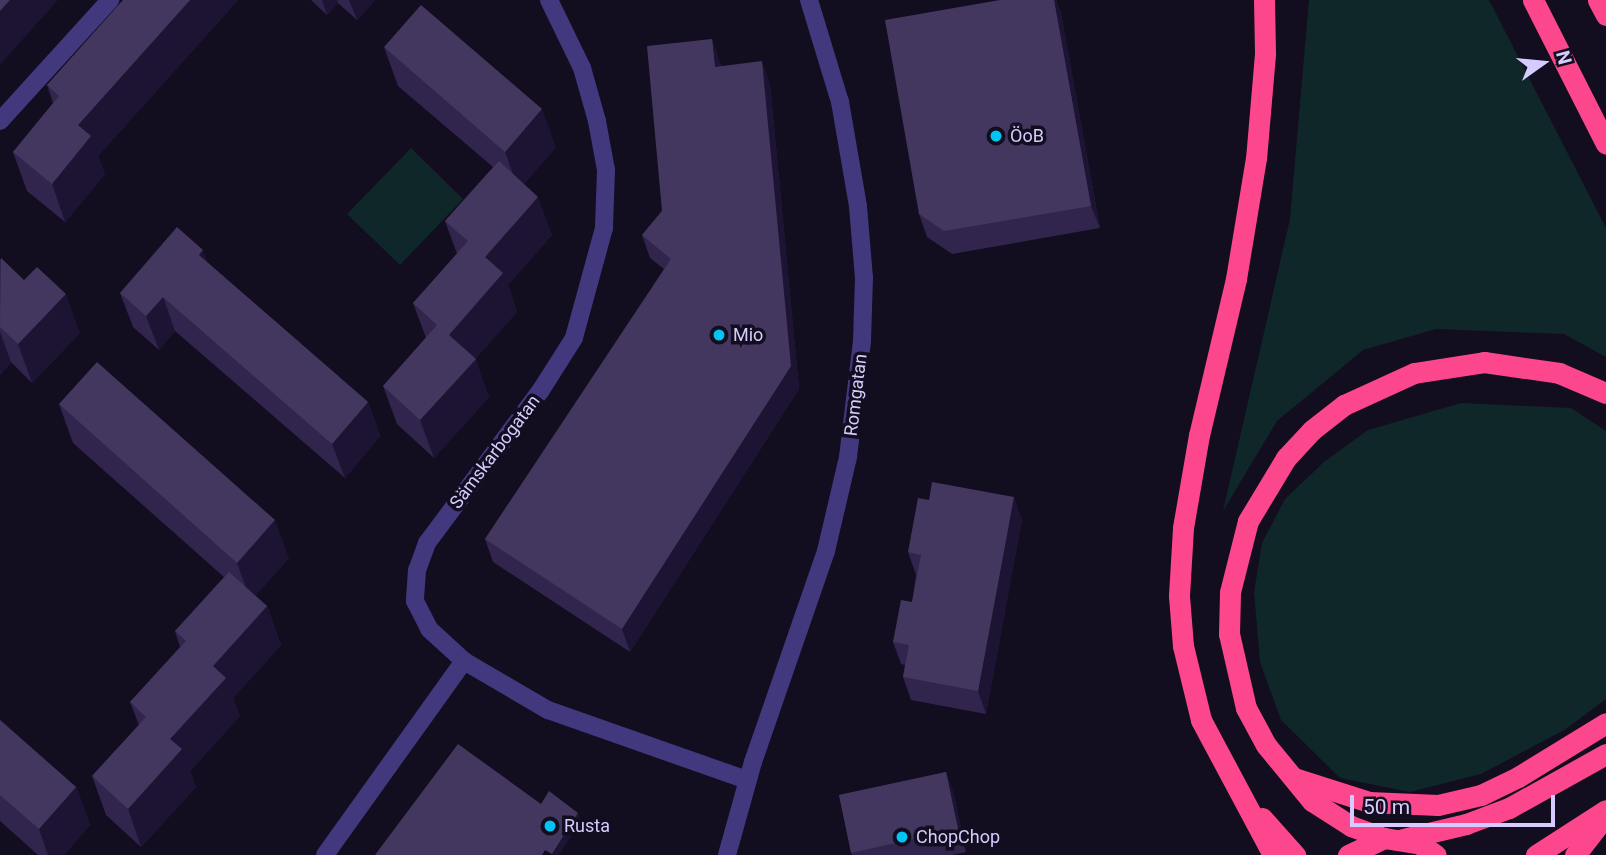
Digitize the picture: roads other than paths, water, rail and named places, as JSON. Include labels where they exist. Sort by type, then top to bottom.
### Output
[{"type":"highway","points":[[1264,0],[1265,54],[1256,158],[1237,279],[1199,435],[1183,528],[1179,596],[1183,646],[1198,707],[1217,755],[1273,855]]},
{"type":"highway","points":[[1533,0],[1606,144]]},
{"type":"highway","points":[[1598,0],[1606,15]]},
{"type":"highway","points":[[1436,855],[1333,816],[1312,801],[1266,745],[1246,708],[1228,634],[1230,592],[1248,521],[1286,458],[1344,405],[1414,373],[1449,365],[1484,362],[1559,373],[1606,393]]},
{"type":"highway","points":[[1292,777],[1368,802],[1438,805],[1481,794],[1518,777],[1606,723]]},
{"type":"highway","points":[[1348,855],[1394,838],[1466,824],[1509,808],[1606,754]]},
{"type":"highway","points":[[1240,794],[1294,855]]},
{"type":"highway","points":[[1536,855],[1606,810]]},
{"type":"highway","points":[[1575,855],[1606,816]]},
{"type":"street","points":[[0,121],[110,0]]},
{"type":"street","name":"Sämskarbogatan","points":[[464,661],[429,629],[415,601],[417,570],[427,543],[541,390],[573,338],[604,228],[606,170],[597,121],[582,68],[549,0]]},
{"type":"street","name":"Romgatan","points":[[727,855],[747,780],[826,551],[848,457],[862,341],[864,278],[858,206],[840,102],[809,0]]},
{"type":"street","points":[[326,855],[464,661],[548,710],[747,780]]},
{"type":"place","name":"ÖoB","points":[[996,136]]},
{"type":"place","name":"Mio","points":[[719,335]]},
{"type":"place","name":"Rusta","points":[[550,826]]},
{"type":"place","name":"ChopChop","points":[[902,837]]}]
